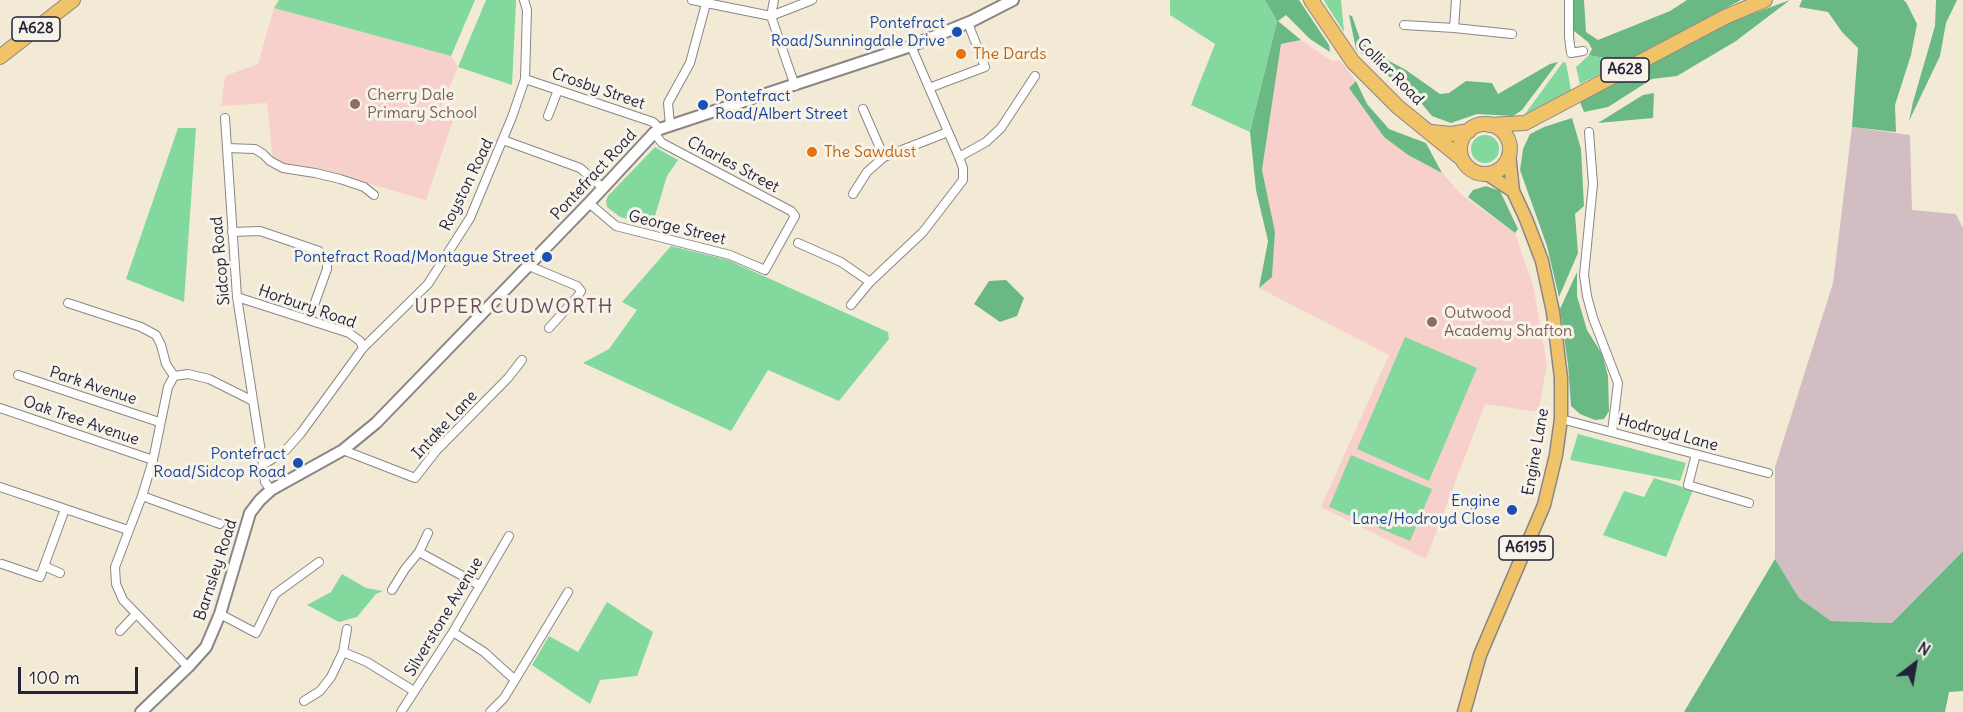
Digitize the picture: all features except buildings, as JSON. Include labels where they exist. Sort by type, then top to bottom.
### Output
[{"type":"highway","name":"A628","points":[[0,57],[73,0]]},
{"type":"highway","name":"Collier Road","points":[[1311,0],[1353,62],[1398,107],[1462,159]]},
{"type":"highway","name":"A628","points":[[1431,132],[1450,134],[1468,131],[1478,126],[1525,123],[1725,17],[1765,0]]},
{"type":"highway","points":[[1468,131],[1461,144],[1462,159],[1473,171],[1487,174],[1499,170],[1504,165],[1525,123]]},
{"type":"highway","points":[[1489,125],[1501,131],[1509,142],[1509,152]]},
{"type":"main road","name":"Engine Lane","points":[[1464,712],[1480,655],[1544,505],[1556,455],[1561,419],[1561,378],[1553,312],[1542,261],[1513,190],[1509,152]]},
{"type":"main road","points":[[1487,174],[1513,190]]},
{"type":"street","name":"Royston Road","points":[[263,465],[286,450],[363,348],[428,284],[470,218],[503,140],[525,79],[527,10],[524,0]]},
{"type":"street","points":[[692,0],[771,16],[812,0]]},
{"type":"street","points":[[774,0],[771,16],[795,86]]},
{"type":"street","name":"Pontefract Road","points":[[271,490],[343,450],[376,423],[661,129],[911,46],[968,23],[1013,0]]},
{"type":"street","points":[[1454,28],[1455,0]]},
{"type":"street","points":[[1569,0],[1571,53],[1583,51]]},
{"type":"street","points":[[661,129],[668,103],[693,56],[706,2]]},
{"type":"street","points":[[929,88],[985,67],[968,23]]},
{"type":"street","points":[[1404,25],[1512,34]]},
{"type":"street","points":[[852,305],[870,282],[922,232],[963,180],[963,168],[959,157],[911,46]]},
{"type":"street","points":[[959,157],[986,142],[1001,128],[1035,76]]},
{"type":"street","name":"Crosby Street","points":[[525,79],[653,122],[661,129]]},
{"type":"street","points":[[548,116],[558,90]]},
{"type":"street","points":[[863,109],[884,157]]},
{"type":"street","name":"Sidcop Road","points":[[225,118],[237,297],[263,465]]},
{"type":"street","name":"Charles Street","points":[[661,129],[663,143],[791,211],[795,216],[765,270]]},
{"type":"street","points":[[853,194],[867,172],[884,157],[948,132]]},
{"type":"street","points":[[1589,132],[1593,184],[1584,275],[1593,318],[1618,383],[1612,432]]},
{"type":"street","points":[[503,140],[580,168],[603,188]]},
{"type":"street","points":[[227,148],[255,150],[283,168],[340,179],[364,187],[374,195]]},
{"type":"street","name":"George Street","points":[[589,204],[616,226],[730,255],[765,270]]},
{"type":"street","points":[[232,232],[260,231],[319,250],[327,258],[327,269],[309,319]]},
{"type":"street","points":[[798,243],[841,262],[870,282]]},
{"type":"street","points":[[529,266],[577,286],[581,291],[549,328]]},
{"type":"street","name":"Horbury Road","points":[[237,297],[349,333],[360,341],[363,348]]},
{"type":"street","points":[[68,303],[141,327],[156,335],[166,364],[174,376]]},
{"type":"street","name":"Intake Lane","points":[[343,450],[415,478],[436,451],[508,378],[522,360]]},
{"type":"street","points":[[174,376],[188,374],[209,379],[253,401]]},
{"type":"street","name":"Park Avenue","points":[[18,375],[159,422]]},
{"type":"street","points":[[174,376],[168,387],[153,460],[142,496],[115,567],[116,584],[123,600],[188,667]]},
{"type":"street","name":"Oak Tree Avenue","points":[[0,408],[153,460]]},
{"type":"street","name":"Hodroyd Lane","points":[[1561,419],[1768,473]]},
{"type":"street","points":[[1696,454],[1688,485],[1749,503]]},
{"type":"street","points":[[263,465],[266,482],[271,490]]},
{"type":"street","points":[[0,486],[128,530]]},
{"type":"street","name":"Barnsley Road","points":[[141,712],[206,647],[220,614],[250,513],[271,490]]},
{"type":"street","points":[[142,496],[220,524]]},
{"type":"street","points":[[2,564],[40,577],[65,509]]},
{"type":"street","points":[[392,590],[419,552],[428,533]]},
{"type":"street","name":"Silverstone Avenue","points":[[400,712],[453,632],[509,536]]},
{"type":"street","points":[[419,552],[479,585]]},
{"type":"street","points":[[220,614],[256,633],[275,594],[319,562]]},
{"type":"street","points":[[44,566],[60,573]]},
{"type":"street","points":[[490,712],[504,698],[568,592]]},
{"type":"street","points":[[120,631],[136,614]]},
{"type":"street","points":[[304,701],[320,691],[331,677],[343,652],[347,628]]},
{"type":"street","points":[[453,632],[484,652],[515,680]]},
{"type":"street","points":[[343,652],[367,662],[414,692]]},
{"type":"shaded area","name":"Cherry Dale Primary School","points":[[274,8],[451,56],[458,67],[440,109],[455,114],[426,200],[345,177],[273,161],[267,103],[221,106],[225,76],[258,64]]},
{"type":"shaded area","name":"Outwood Academy Shafton","points":[[1301,40],[1332,61],[1340,60],[1356,81],[1349,88],[1384,137],[1408,155],[1442,173],[1462,195],[1515,233],[1533,285],[1547,365],[1538,412],[1485,404],[1426,559],[1321,507],[1389,355],[1259,288],[1272,277],[1275,232],[1262,170],[1281,44]]},
{"type":"shaded area","points":[[1852,127],[1910,135],[1912,210],[1956,214],[1963,228],[1963,551],[1892,623],[1831,621],[1799,598],[1775,559],[1775,467],[1833,283]]},
{"type":"green space","points":[[279,0],[475,0],[451,56],[274,8]]},
{"type":"green space","points":[[486,0],[516,0],[512,85],[458,67]]},
{"type":"green space","points":[[1170,0],[1265,0],[1277,21],[1250,132],[1191,105],[1215,44],[1170,15]]},
{"type":"green space","points":[[1265,0],[1299,0],[1329,45],[1330,52],[1310,39],[1286,15],[1278,21],[1301,40],[1281,44],[1262,170],[1275,232],[1272,277],[1259,288],[1268,241],[1256,190],[1250,132],[1277,21]]},
{"type":"green space","points":[[1324,0],[1341,0],[1344,32],[1326,4]]},
{"type":"green space","points":[[1574,0],[1584,0],[1586,32],[1598,40],[1670,11],[1687,0],[1741,0],[1624,62],[1589,55],[1592,49],[1588,42],[1574,31]]},
{"type":"green space","points":[[1790,0],[1736,41],[1677,76],[1652,79],[1608,107],[1584,112],[1580,102],[1648,65],[1727,23]]},
{"type":"green space","points":[[1802,0],[1903,0],[1906,2],[1917,24],[1911,55],[1895,105],[1896,132],[1852,127],[1858,48],[1842,32],[1828,12],[1799,7]]},
{"type":"green space","points":[[1936,0],[1957,0],[1946,23],[1940,56],[1909,121],[1935,26]]},
{"type":"green space","points":[[1349,15],[1352,16],[1361,42],[1440,94],[1449,93],[1466,81],[1492,83],[1498,94],[1550,64],[1558,62],[1522,110],[1513,116],[1477,114],[1451,123],[1432,116],[1421,103],[1356,49]]},
{"type":"green space","points":[[1589,55],[1624,62],[1580,84],[1576,67]]},
{"type":"green space","points":[[1563,62],[1566,63],[1571,90],[1525,114]]},
{"type":"green space","points":[[1356,81],[1367,104],[1389,129],[1426,143],[1442,173],[1408,155],[1384,137],[1349,88]]},
{"type":"green space","points":[[1654,93],[1653,118],[1598,123],[1643,95]]},
{"type":"green space","points":[[1572,118],[1581,149],[1584,206],[1575,214],[1578,253],[1559,297],[1547,246],[1520,170],[1523,149],[1530,134]]},
{"type":"green space","points":[[178,128],[196,128],[184,302],[126,279]]},
{"type":"green space","points":[[1485,135],[1495,139],[1499,149],[1495,159],[1485,163],[1475,159],[1471,149],[1475,139]]},
{"type":"green space","points":[[655,147],[678,160],[667,176],[652,226],[620,217],[607,207],[606,201],[608,196]]},
{"type":"green space","points":[[1486,186],[1500,191],[1518,229],[1515,233],[1468,197],[1473,190]]},
{"type":"green space","points":[[671,246],[728,260],[888,332],[889,339],[839,401],[768,370],[731,431],[583,363],[609,349],[637,310],[622,302]]},
{"type":"green space","points":[[1577,272],[1577,296],[1587,330],[1602,354],[1608,376],[1609,411],[1604,419],[1595,420],[1580,414],[1571,406],[1560,309]]},
{"type":"green space","points":[[1006,280],[1024,298],[1017,316],[1000,322],[974,304],[989,281]]},
{"type":"green space","points":[[1405,337],[1477,368],[1429,481],[1357,449]]},
{"type":"green space","points":[[1578,434],[1686,463],[1680,481],[1570,460]]},
{"type":"green space","points":[[1351,455],[1432,489],[1410,541],[1329,507]]},
{"type":"green space","points":[[1654,478],[1693,490],[1666,557],[1603,535],[1624,491],[1644,497]]},
{"type":"green space","points":[[1963,551],[1963,691],[1949,692],[1945,712],[1684,712],[1775,559],[1799,598],[1831,621],[1892,623]]},
{"type":"green space","points":[[342,574],[366,588],[383,591],[376,594],[357,617],[339,622],[307,605],[331,592]]},
{"type":"green space","points":[[607,602],[653,632],[637,676],[600,680],[590,704],[532,665],[549,636],[578,652]]},
{"type":"place","name":"Pontefract Road/Sunningdale Drive","points":[[957,32]]},
{"type":"place","name":"The Dards","points":[[961,54]]},
{"type":"place","name":"Cherry Dale Primary School","points":[[355,104]]},
{"type":"place","name":"Pontefract Road/Albert Street","points":[[703,105]]},
{"type":"place","name":"The Sawdust","points":[[812,152]]},
{"type":"place","name":"Pontefract Road/Montague Street","points":[[547,257]]},
{"type":"place","name":"Outwood Academy Shafton","points":[[1432,322]]},
{"type":"place","name":"Pontefract Road/Sidcop Road","points":[[298,463]]},
{"type":"place","name":"Engine Lane/Hodroyd Close","points":[[1512,510]]},
{"type":"district","name":"UPPER CUDWORTH","points":[[514,307]]}]
